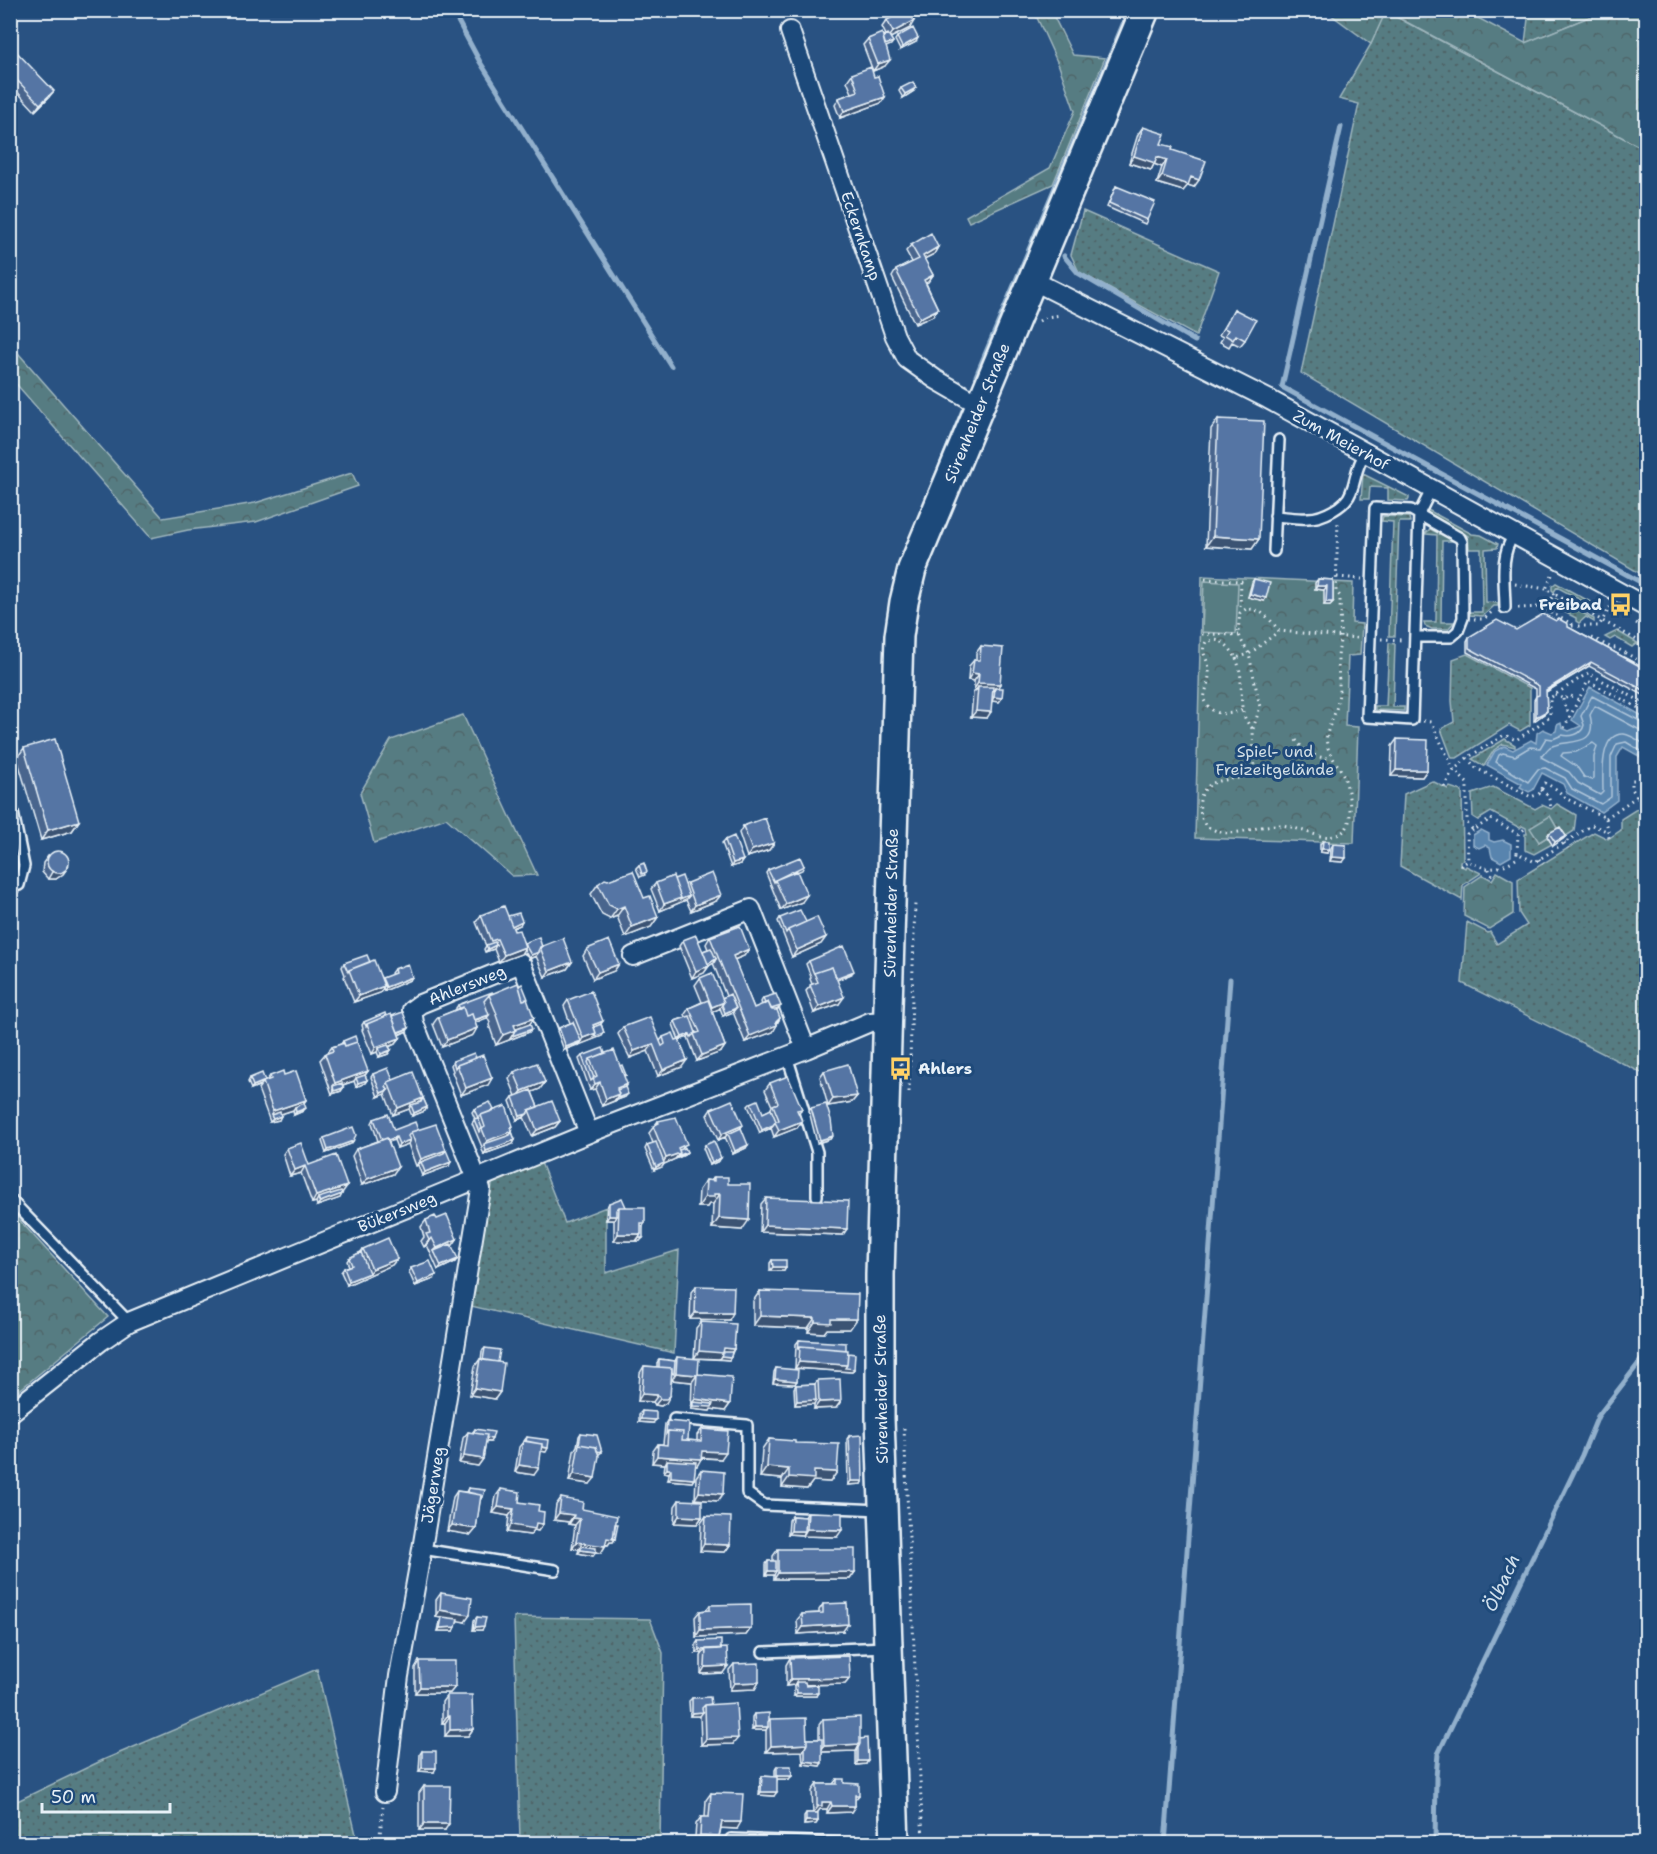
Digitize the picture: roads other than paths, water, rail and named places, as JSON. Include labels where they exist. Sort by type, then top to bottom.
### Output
[{"type":"main road","name":"Sürenheider Straße","points":[[895,1844],[883,1510],[880,1275],[899,636],[912,569],[1145,10]]},
{"type":"street","name":"Eckernkamp","points":[[790,31],[896,336],[907,359],[935,380],[980,405]]},
{"type":"street","name":"Zum Meierhof","points":[[1032,280],[1268,399],[1647,607]]},
{"type":"street","points":[[633,956],[752,909],[806,1049]]},
{"type":"street","name":"Ahlersweg","points":[[477,1179],[414,1023],[412,1010],[420,1004],[521,963],[589,1133]]},
{"type":"street","name":"Bükersweg","points":[[10,1413],[101,1341],[129,1322],[589,1133],[870,1022],[888,1021]]},
{"type":"street","name":"Jägerweg","points":[[385,1792],[399,1676],[423,1549],[481,1189],[477,1179]]},
{"type":"lane","points":[[1274,551],[1279,440]]},
{"type":"lane","points":[[1275,516],[1314,518],[1339,507],[1352,491],[1357,465],[1365,453]]},
{"type":"lane","points":[[1415,637],[1451,638],[1458,631],[1463,618],[1462,542],[1460,538],[1419,514],[1411,510],[1375,508],[1367,717],[1412,720],[1419,514],[1431,490]]},
{"type":"lane","points":[[1505,608],[1504,555],[1514,535]]},
{"type":"lane","points":[[10,798],[24,866],[19,885],[10,888]]},
{"type":"lane","points":[[787,1056],[817,1152],[817,1196]]},
{"type":"lane","points":[[10,1199],[129,1322]]},
{"type":"lane","points":[[674,1419],[747,1425],[747,1493],[764,1505],[883,1510]]},
{"type":"lane","points":[[423,1549],[555,1570]]},
{"type":"lane","points":[[763,1652],[888,1647]]},
{"type":"lane","points":[[731,1839],[866,1844]]},
{"type":"water","points":[[1590,687],[1646,718],[1646,760],[1623,747],[1617,757],[1617,800],[1601,812],[1567,793],[1563,784],[1542,773],[1533,790],[1529,792],[1520,787],[1522,784],[1487,765],[1495,751],[1504,746],[1513,750],[1531,740],[1536,743],[1537,733],[1543,729],[1552,733],[1561,723],[1562,728],[1569,731],[1581,726],[1572,720]]},
{"type":"water","points":[[1481,830],[1489,834],[1489,840],[1494,842],[1503,840],[1511,844],[1511,856],[1501,862],[1492,857],[1490,848],[1485,845],[1479,848],[1473,845],[1473,835]]},
{"type":"waterway","points":[[452,10],[480,62],[671,366]]},
{"type":"waterway","points":[[1089,10],[1091,14]]},
{"type":"waterway","points":[[976,376],[1129,10]]},
{"type":"waterway","points":[[1341,127],[1282,387],[1646,585]]},
{"type":"waterway","points":[[1064,256],[1078,273],[1195,341]]},
{"type":"waterway","points":[[914,531],[963,410]]},
{"type":"waterway","points":[[1165,1844],[1230,979]]},
{"type":"waterway","name":"Ölbach","points":[[1435,1844],[1438,1754],[1582,1455],[1598,1416],[1646,1354]]},
{"type":"place","name":"Freibad","points":[[1620,604]]},
{"type":"place","name":"Ahlers","points":[[900,1068]]},
{"type":"park label","name":"Spiel- und Freizeitgelände","points":[[1275,760]]}]
